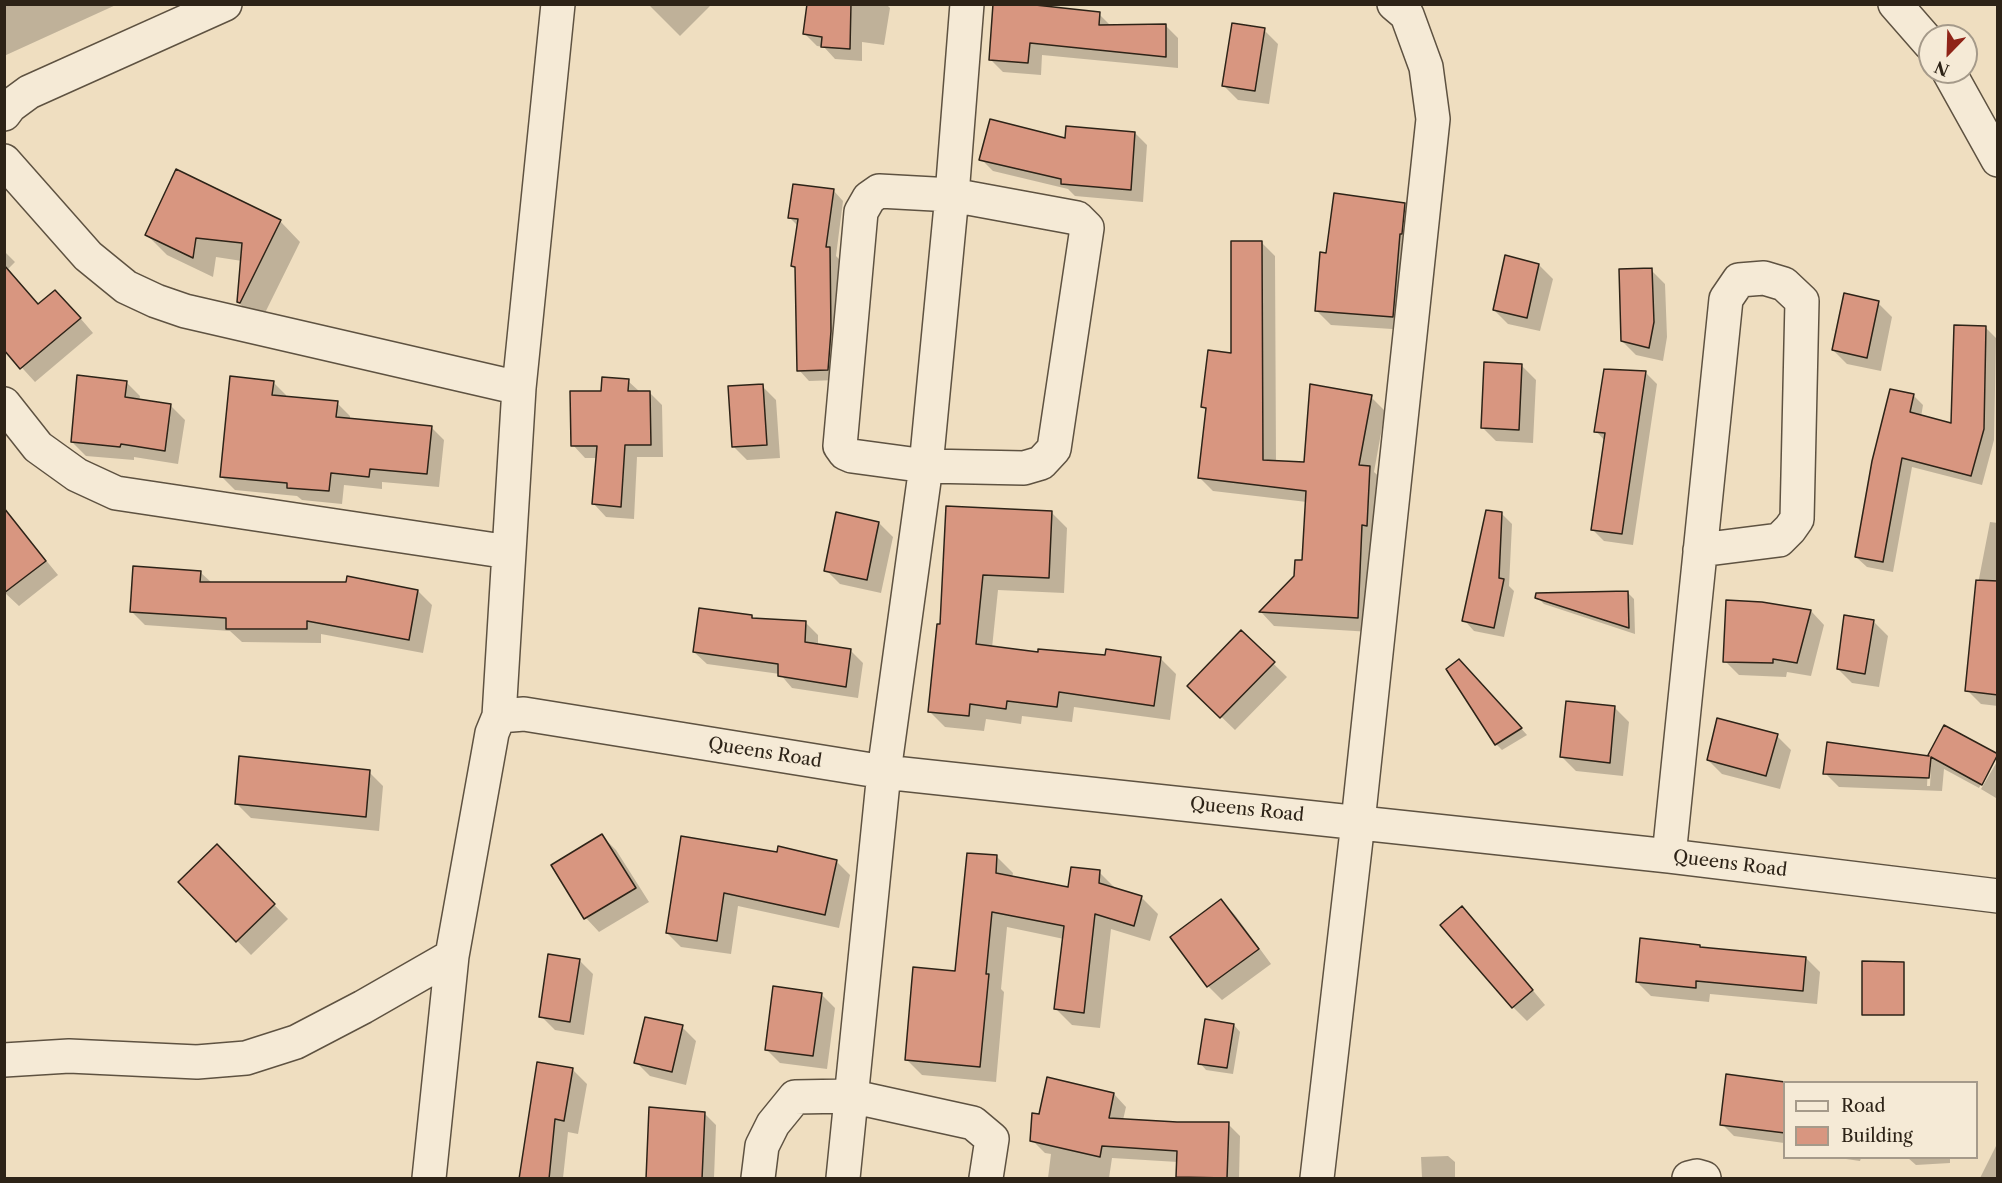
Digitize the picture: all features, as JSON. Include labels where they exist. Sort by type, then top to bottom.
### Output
[{"type":"street","points":[[4,114],[10,106],[28,92],[225,4]]},
{"type":"street","points":[[429,1179],[452,956],[492,733],[499,716],[519,388],[558,4]]},
{"type":"street","points":[[843,1179],[884,772],[926,466],[952,195],[967,4]]},
{"type":"street","points":[[1317,1179],[1358,822],[1433,119],[1426,67],[1407,15],[1394,4]]},
{"type":"street","points":[[1895,4],[1918,30]]},
{"type":"street","points":[[1956,84],[1998,160]]},
{"type":"street","points":[[4,161],[88,256],[126,287],[156,301],[185,311],[519,388]]},
{"type":"street","points":[[879,190],[952,195],[1077,219],[1087,228],[1054,449],[1041,463],[1024,468],[926,466],[852,456],[845,453],[840,446],[861,212],[869,198],[879,190]]},
{"type":"street","points":[[1669,856],[1700,550],[1726,299],[1739,280],[1764,278],[1784,284],[1802,301],[1797,519],[1791,529],[1779,540],[1700,550]]},
{"type":"street","points":[[4,404],[38,447],[77,475],[116,493],[509,552]]},
{"type":"street","name":"Queens Road","points":[[499,716],[524,714],[884,772],[1669,856],[1998,896]]},
{"type":"street","points":[[4,1060],[69,1056],[197,1062],[246,1058],[296,1042],[452,956]]},
{"type":"street","points":[[758,1179],[762,1146],[773,1124],[795,1097],[850,1096],[973,1123],[992,1139],[986,1179]]},
{"type":"street","points":[[1689,1179],[1697,1176],[1704,1179]]},
{"type":"building","points":[[807,4],[851,4],[850,49],[821,47],[822,37],[803,34]]},
{"type":"building","points":[[993,4],[1026,4],[1100,12],[1099,25],[1166,24],[1166,57],[1030,43],[1028,63],[989,60]]},
{"type":"building","points":[[1232,23],[1265,28],[1255,91],[1222,86]]},
{"type":"building","points":[[990,119],[1065,138],[1066,126],[1135,132],[1131,190],[1061,184],[1061,179],[979,160]]},
{"type":"building","points":[[176,169],[281,220],[240,303],[237,302],[242,243],[196,238],[193,258],[145,235]]},
{"type":"building","points":[[793,184],[834,189],[826,247],[830,247],[831,331],[828,370],[797,371],[795,267],[791,266],[798,219],[788,218]]},
{"type":"building","points":[[1334,193],[1405,203],[1393,317],[1315,311],[1320,252],[1326,253]]},
{"type":"building","points":[[1231,241],[1262,241],[1263,460],[1304,462],[1310,384],[1372,395],[1359,465],[1370,466],[1367,526],[1362,525],[1358,618],[1259,612],[1294,576],[1295,560],[1302,560],[1306,491],[1198,478],[1206,408],[1201,407],[1208,350],[1231,353]]},
{"type":"building","points":[[1505,255],[1539,264],[1527,318],[1493,310]]},
{"type":"building","points":[[4,265],[38,304],[55,290],[81,318],[20,369],[4,350]]},
{"type":"building","points":[[1652,268],[1654,322],[1649,348],[1621,341],[1619,269]]},
{"type":"building","points":[[1844,293],[1879,301],[1867,358],[1832,350]]},
{"type":"building","points":[[1954,325],[1986,326],[1984,429],[1971,476],[1902,458],[1883,562],[1855,557],[1872,461],[1890,389],[1914,394],[1910,412],[1951,423]]},
{"type":"building","points":[[1484,362],[1522,364],[1519,430],[1481,428]]},
{"type":"building","points":[[1604,369],[1646,371],[1622,534],[1591,530],[1605,433],[1594,432]]},
{"type":"building","points":[[77,375],[127,381],[125,397],[171,404],[165,451],[121,444],[120,447],[71,442]]},
{"type":"building","points":[[230,376],[274,381],[272,395],[338,401],[336,417],[432,426],[427,474],[370,469],[369,477],[331,473],[329,491],[287,488],[287,483],[220,477]]},
{"type":"building","points":[[602,377],[629,379],[628,391],[650,391],[651,445],[625,445],[621,507],[592,504],[597,446],[571,446],[570,391],[601,391]]},
{"type":"building","points":[[763,384],[767,445],[732,447],[728,386]]},
{"type":"building","points":[[946,506],[1052,511],[1049,578],[983,575],[976,644],[1038,652],[1038,649],[1105,655],[1106,649],[1161,657],[1154,706],[1059,692],[1057,707],[1007,701],[1006,709],[970,704],[969,716],[928,712],[937,624],[940,624]]},
{"type":"building","points":[[4,508],[46,561],[4,593]]},
{"type":"building","points":[[1486,510],[1502,512],[1499,578],[1504,579],[1494,628],[1462,621]]},
{"type":"building","points":[[836,512],[879,522],[867,580],[824,571]]},
{"type":"building","points":[[133,566],[201,571],[200,582],[346,582],[347,576],[418,590],[409,640],[307,621],[307,629],[226,629],[226,618],[130,612]]},
{"type":"building","points":[[1976,580],[1998,581],[1998,695],[1965,691]]},
{"type":"building","points":[[1628,591],[1629,628],[1535,598],[1536,593]]},
{"type":"building","points":[[1726,600],[1762,602],[1811,610],[1797,663],[1773,659],[1773,663],[1723,662]]},
{"type":"building","points":[[699,608],[752,615],[752,618],[806,621],[805,642],[851,649],[846,687],[778,676],[778,664],[693,652]]},
{"type":"building","points":[[1844,615],[1874,620],[1865,674],[1837,669]]},
{"type":"building","points":[[1241,630],[1275,662],[1220,718],[1187,686]]},
{"type":"building","points":[[1459,659],[1522,728],[1495,745],[1446,669]]},
{"type":"building","points":[[1566,701],[1615,706],[1610,763],[1560,757]]},
{"type":"building","points":[[1717,718],[1778,734],[1766,776],[1707,760]]},
{"type":"building","points":[[1944,725],[1998,754],[1982,785],[1931,757],[1929,778],[1823,774],[1827,742],[1929,756]]},
{"type":"building","points":[[239,756],[370,770],[366,817],[235,804]]},
{"type":"building","points":[[602,834],[636,888],[584,919],[551,865]]},
{"type":"building","points":[[681,836],[777,852],[778,846],[837,860],[825,915],[724,893],[717,941],[666,933]]},
{"type":"building","points":[[217,844],[275,904],[236,942],[178,882]]},
{"type":"building","points":[[967,853],[997,855],[996,873],[1068,887],[1071,867],[1100,870],[1099,883],[1142,896],[1134,926],[1095,914],[1084,1013],[1054,1009],[1064,926],[992,912],[980,1067],[905,1060],[913,967],[955,971]]},
{"type":"building","points":[[1221,899],[1259,949],[1207,987],[1170,937]]},
{"type":"building","points":[[1462,906],[1533,990],[1512,1008],[1440,925]]},
{"type":"building","points":[[1640,938],[1700,945],[1700,947],[1806,957],[1803,991],[1696,981],[1696,988],[1636,982]]},
{"type":"building","points":[[548,954],[580,959],[570,1022],[539,1017]]},
{"type":"building","points":[[1862,961],[1904,962],[1904,1015],[1862,1015]]},
{"type":"building","points":[[773,986],[822,993],[813,1056],[765,1050]]},
{"type":"building","points":[[645,1017],[683,1025],[672,1072],[634,1063]]},
{"type":"building","points":[[1205,1019],[1234,1024],[1227,1068],[1198,1064]]},
{"type":"building","points":[[537,1062],[573,1068],[564,1121],[555,1119],[549,1179],[519,1179]]},
{"type":"building","points":[[1726,1074],[1783,1082],[1783,1133],[1720,1125]]},
{"type":"building","points":[[1047,1077],[1114,1093],[1109,1118],[1229,1122],[1227,1178],[1176,1177],[1177,1151],[1102,1146],[1100,1157],[1030,1141],[1032,1113],[1039,1114]]},
{"type":"building","points":[[649,1107],[705,1112],[702,1179],[646,1179]]}]
